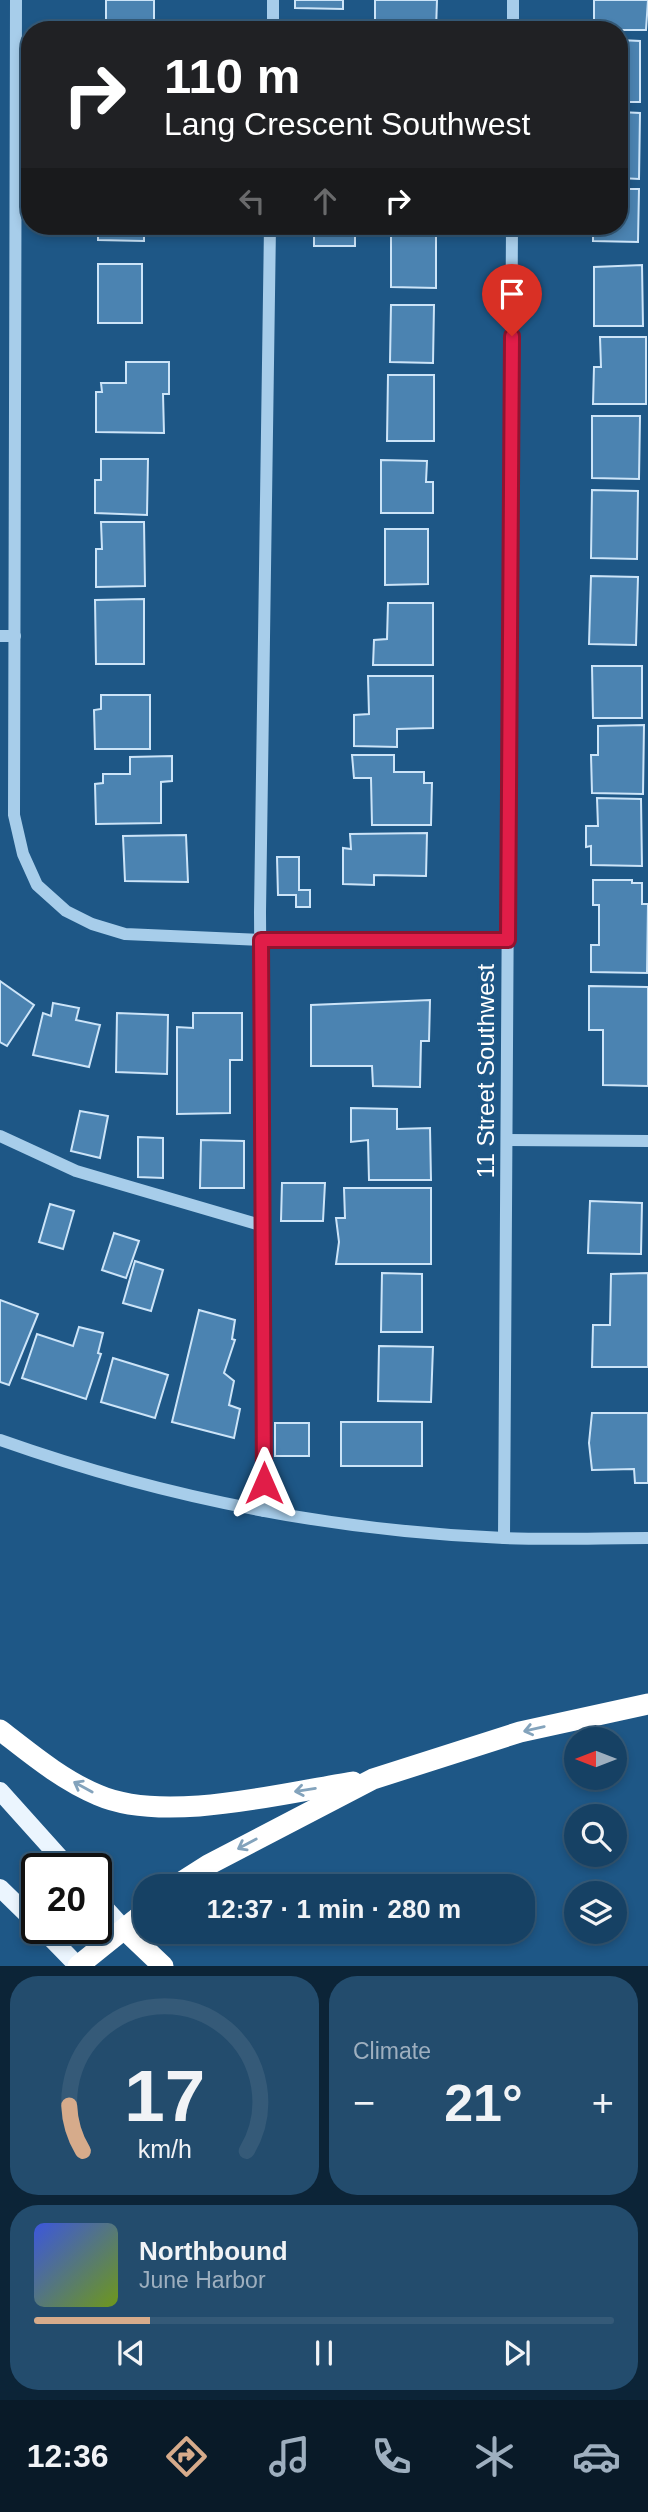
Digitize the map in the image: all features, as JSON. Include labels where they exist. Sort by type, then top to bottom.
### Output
[{"type":"highway","points":[[0,1730],[44,1765],[100,1796],[152,1807],[212,1805],[373,1779],[520,1732],[648,1704]]},
{"type":"highway","points":[[194,1874],[373,1779]]},
{"type":"highway","points":[[78,1966],[133,1923]]},
{"type":"highway","points":[[125,1930],[163,1966]]},
{"type":"main road","points":[[0,1791],[56,1853]]},
{"type":"main road","points":[[0,1888],[21,1908]]},
{"type":"main road","points":[[112,1916],[125,1930]]},
{"type":"main road","points":[[57,1944],[78,1966]]},
{"type":"street","points":[[16,0],[14,815],[23,854],[37,885],[66,911],[92,924],[125,934],[261,940],[508,940]]},
{"type":"street","points":[[273,0],[273,21]]},
{"type":"street","points":[[513,0],[513,21]]},
{"type":"street","points":[[264,1511],[261,940],[270,235]]},
{"type":"street","name":"11 Street Southwest","points":[[505,1538],[512,235]]},
{"type":"street","points":[[0,636],[15,636]]},
{"type":"street","points":[[0,1136],[76,1171],[264,1226]]},
{"type":"street","points":[[507,1140],[648,1141]]},
{"type":"street","points":[[0,1440],[145,1484],[264,1511],[391,1529],[505,1538],[648,1538]]},
{"type":"building","points":[[106,0],[154,0],[154,21],[106,21]]},
{"type":"building","points":[[295,0],[343,0],[343,9],[295,8]]},
{"type":"building","points":[[375,0],[437,0],[436,21],[375,21]]},
{"type":"building","points":[[594,0],[648,0],[646,30],[628,30],[628,21],[594,21]]},
{"type":"building","points":[[628,40],[640,41],[640,102],[628,102]]},
{"type":"building","points":[[628,112],[640,113],[639,179],[628,178]]},
{"type":"building","points":[[628,189],[639,189],[638,242],[593,241],[593,235],[628,235]]},
{"type":"building","points":[[98,235],[144,235],[144,241],[98,240]]},
{"type":"building","points":[[314,235],[355,235],[355,246],[314,246]]},
{"type":"building","points":[[391,235],[436,235],[436,288],[391,287]]},
{"type":"building","points":[[98,264],[142,264],[142,323],[98,323]]},
{"type":"building","points":[[642,265],[643,326],[594,326],[594,267]]},
{"type":"building","points":[[391,305],[434,305],[433,363],[390,362]]},
{"type":"building","points":[[600,337],[646,337],[646,404],[593,404],[594,367],[601,367]]},
{"type":"building","points":[[126,362],[169,362],[169,394],[163,394],[164,433],[96,432],[96,392],[102,392],[101,383],[126,383]]},
{"type":"building","points":[[388,375],[434,375],[434,441],[387,441]]},
{"type":"building","points":[[592,416],[640,416],[639,479],[592,478]]},
{"type":"building","points":[[101,459],[148,459],[147,515],[95,513],[95,480],[101,480]]},
{"type":"building","points":[[381,460],[427,461],[426,482],[433,482],[433,513],[381,513]]},
{"type":"building","points":[[592,490],[638,491],[637,559],[591,558]]},
{"type":"building","points":[[101,522],[144,522],[145,586],[96,587],[96,549],[102,549]]},
{"type":"building","points":[[385,529],[428,529],[428,584],[385,585]]},
{"type":"building","points":[[591,576],[638,577],[636,645],[589,644]]},
{"type":"building","points":[[144,599],[144,664],[96,664],[95,600]]},
{"type":"building","points":[[388,603],[433,603],[433,665],[373,665],[374,640],[387,639]]},
{"type":"building","points":[[592,666],[642,666],[642,718],[593,718]]},
{"type":"building","points":[[368,676],[433,676],[433,728],[397,729],[397,747],[354,746],[354,715],[369,714]]},
{"type":"building","points":[[101,695],[150,695],[150,749],[95,749],[94,710],[101,709]]},
{"type":"building","points":[[644,725],[643,794],[592,793],[591,755],[598,755],[598,726]]},
{"type":"building","points":[[352,755],[394,755],[394,772],[424,772],[424,783],[432,783],[431,825],[372,825],[371,778],[354,778]]},
{"type":"building","points":[[172,756],[172,781],[161,782],[161,823],[96,824],[95,784],[103,783],[103,774],[130,774],[130,757]]},
{"type":"building","points":[[597,798],[641,799],[642,866],[591,865],[591,846],[586,847],[586,826],[598,826]]},
{"type":"building","points":[[427,833],[426,876],[374,875],[374,885],[343,884],[343,848],[351,849],[350,834]]},
{"type":"building","points":[[186,835],[188,882],[125,881],[123,836]]},
{"type":"building","points":[[277,857],[299,857],[299,890],[310,890],[310,907],[296,907],[296,895],[278,895]]},
{"type":"building","points":[[593,880],[632,880],[632,883],[642,883],[642,904],[648,904],[647,973],[591,972],[591,945],[599,945],[599,905],[593,905]]},
{"type":"building","points":[[0,981],[34,1005],[7,1046],[0,1042]]},
{"type":"building","points":[[589,986],[648,987],[648,1086],[603,1085],[603,1030],[589,1030]]},
{"type":"building","points":[[430,1000],[429,1041],[421,1041],[420,1087],[373,1086],[372,1066],[311,1066],[311,1005]]},
{"type":"building","points":[[53,1003],[79,1008],[76,1020],[100,1025],[89,1067],[33,1055],[43,1013],[51,1016]]},
{"type":"building","points":[[117,1013],[168,1015],[167,1074],[116,1072]]},
{"type":"building","points":[[193,1013],[242,1013],[242,1060],[230,1060],[230,1113],[177,1114],[177,1027],[193,1028]]},
{"type":"building","points":[[351,1108],[397,1109],[397,1129],[430,1128],[431,1180],[369,1180],[368,1140],[351,1142]]},
{"type":"building","points":[[80,1111],[108,1116],[100,1158],[71,1151]]},
{"type":"building","points":[[138,1137],[163,1138],[163,1178],[138,1177]]},
{"type":"building","points":[[201,1140],[244,1141],[244,1188],[200,1188]]},
{"type":"building","points":[[282,1183],[325,1183],[323,1221],[281,1221]]},
{"type":"building","points":[[344,1188],[431,1188],[431,1264],[336,1264],[339,1242],[336,1218],[345,1218]]},
{"type":"building","points":[[590,1201],[642,1203],[641,1254],[588,1253]]},
{"type":"building","points":[[50,1204],[74,1211],[63,1249],[39,1242]]},
{"type":"building","points":[[114,1233],[139,1241],[126,1278],[102,1270]]},
{"type":"building","points":[[135,1261],[163,1270],[151,1311],[123,1303]]},
{"type":"building","points":[[382,1273],[422,1274],[422,1332],[381,1332]]},
{"type":"building","points":[[648,1273],[648,1367],[592,1367],[593,1325],[610,1325],[611,1274]]},
{"type":"building","points":[[0,1300],[38,1314],[9,1385],[0,1382]]},
{"type":"building","points":[[199,1310],[235,1320],[232,1339],[235,1340],[224,1373],[234,1381],[229,1405],[240,1409],[234,1438],[172,1422]]},
{"type":"building","points":[[79,1327],[103,1333],[98,1353],[101,1354],[86,1399],[22,1378],[37,1334],[73,1346]]},
{"type":"building","points":[[379,1346],[433,1347],[431,1402],[378,1401]]},
{"type":"building","points":[[113,1358],[168,1375],[155,1418],[101,1402]]},
{"type":"building","points":[[592,1413],[648,1413],[648,1483],[635,1483],[634,1469],[592,1470],[589,1443]]},
{"type":"building","points":[[341,1422],[422,1422],[422,1466],[341,1466]]},
{"type":"building","points":[[275,1423],[309,1423],[309,1456],[275,1456]]},
{"type":"route","points":[[264,1483],[261,940],[508,940],[512,336]]}]
